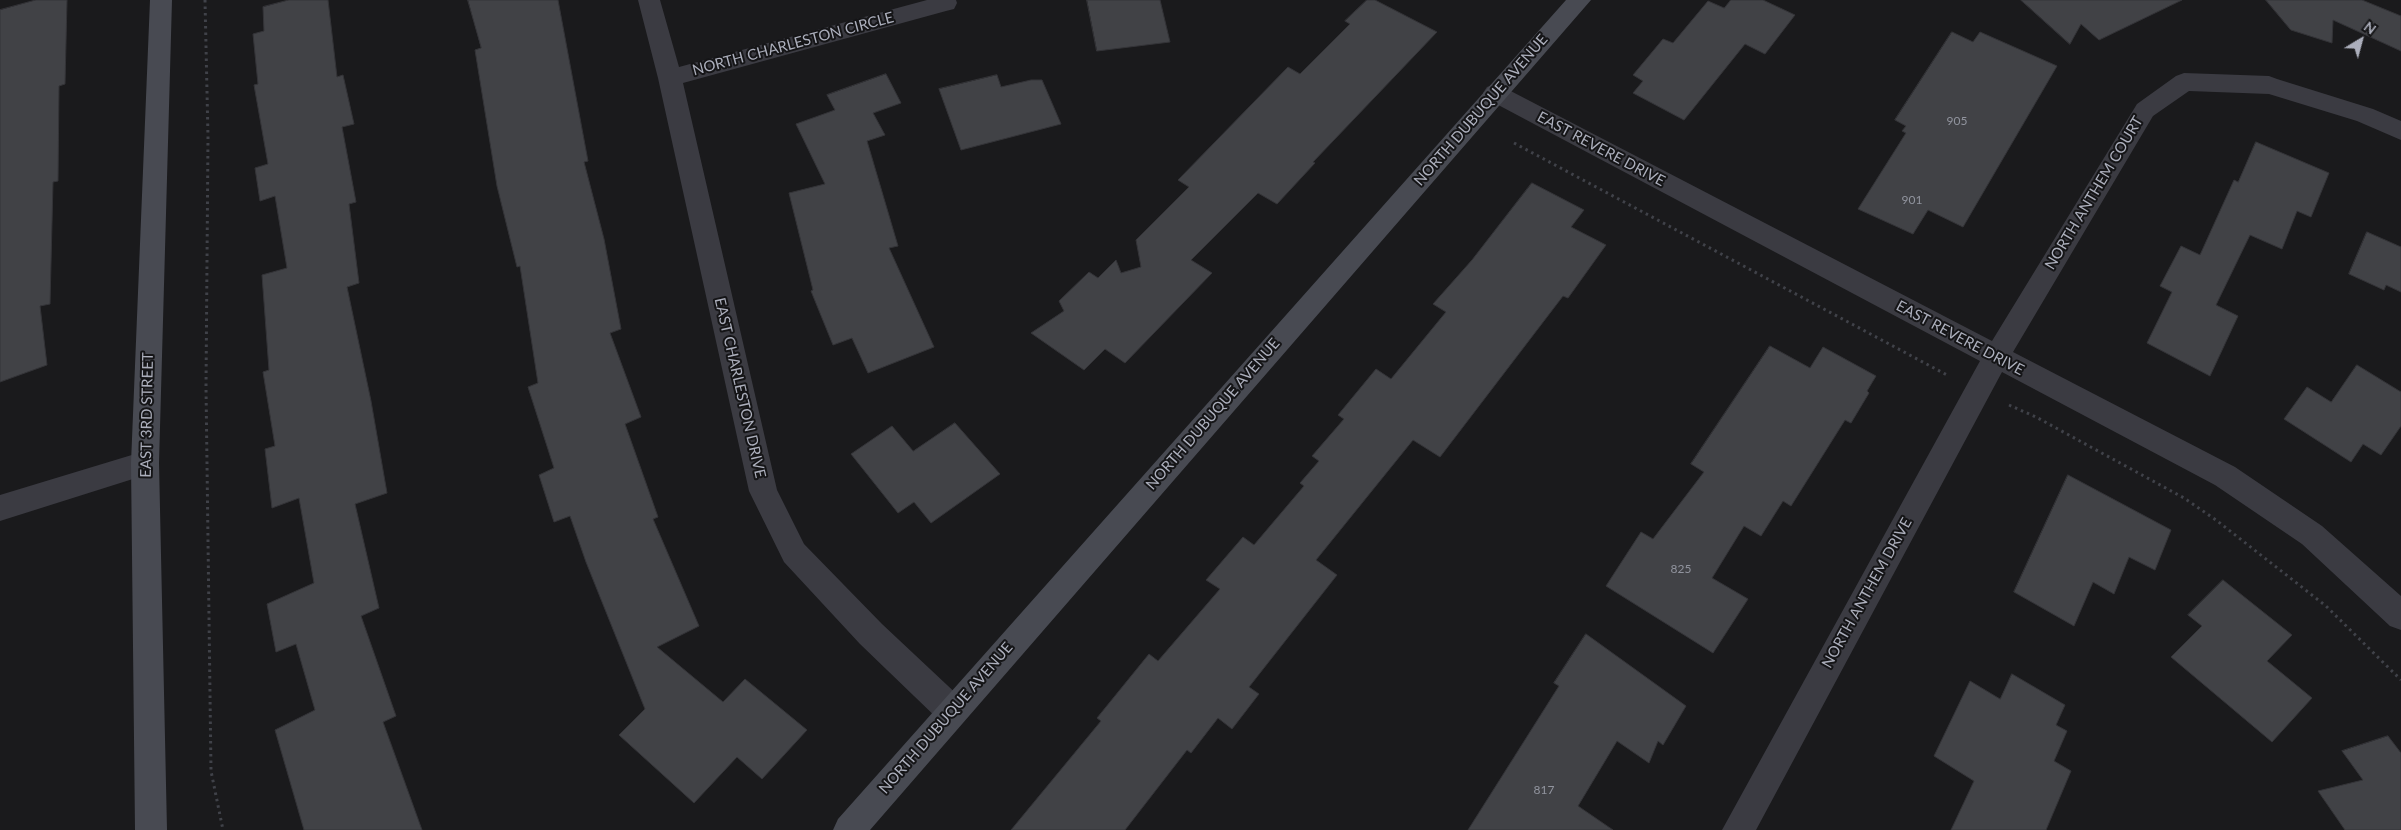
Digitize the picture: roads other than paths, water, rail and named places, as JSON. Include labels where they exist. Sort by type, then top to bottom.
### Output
[{"type":"street","name":"EAST 3RD STREET","points":[[151,830],[145,463],[161,0]]},
{"type":"street","name":"EAST CHARLESTON DRIVE","points":[[648,0],[670,78],[763,491],[794,553],[871,634],[952,711]]},
{"type":"street","name":"NORTH DUBUQUE AVENUE","points":[[849,830],[1564,14],[1580,0]]},
{"type":"street","name":"NORTH CHARLESTON CIRCLE","points":[[670,78],[946,3]]},
{"type":"street","name":"NORTH ANTHEM COURT","points":[[1996,357],[2145,110],[2184,82],[2269,85],[2365,115],[2401,131]]},
{"type":"street","name":"EAST REVERE DRIVE","points":[[1495,93],[2225,476],[2312,535],[2366,582],[2401,616]]},
{"type":"street","name":"NORTH ANTHEM DRIVE","points":[[1738,830],[1996,357]]},
{"type":"street","points":[[0,508],[145,463]]}]
